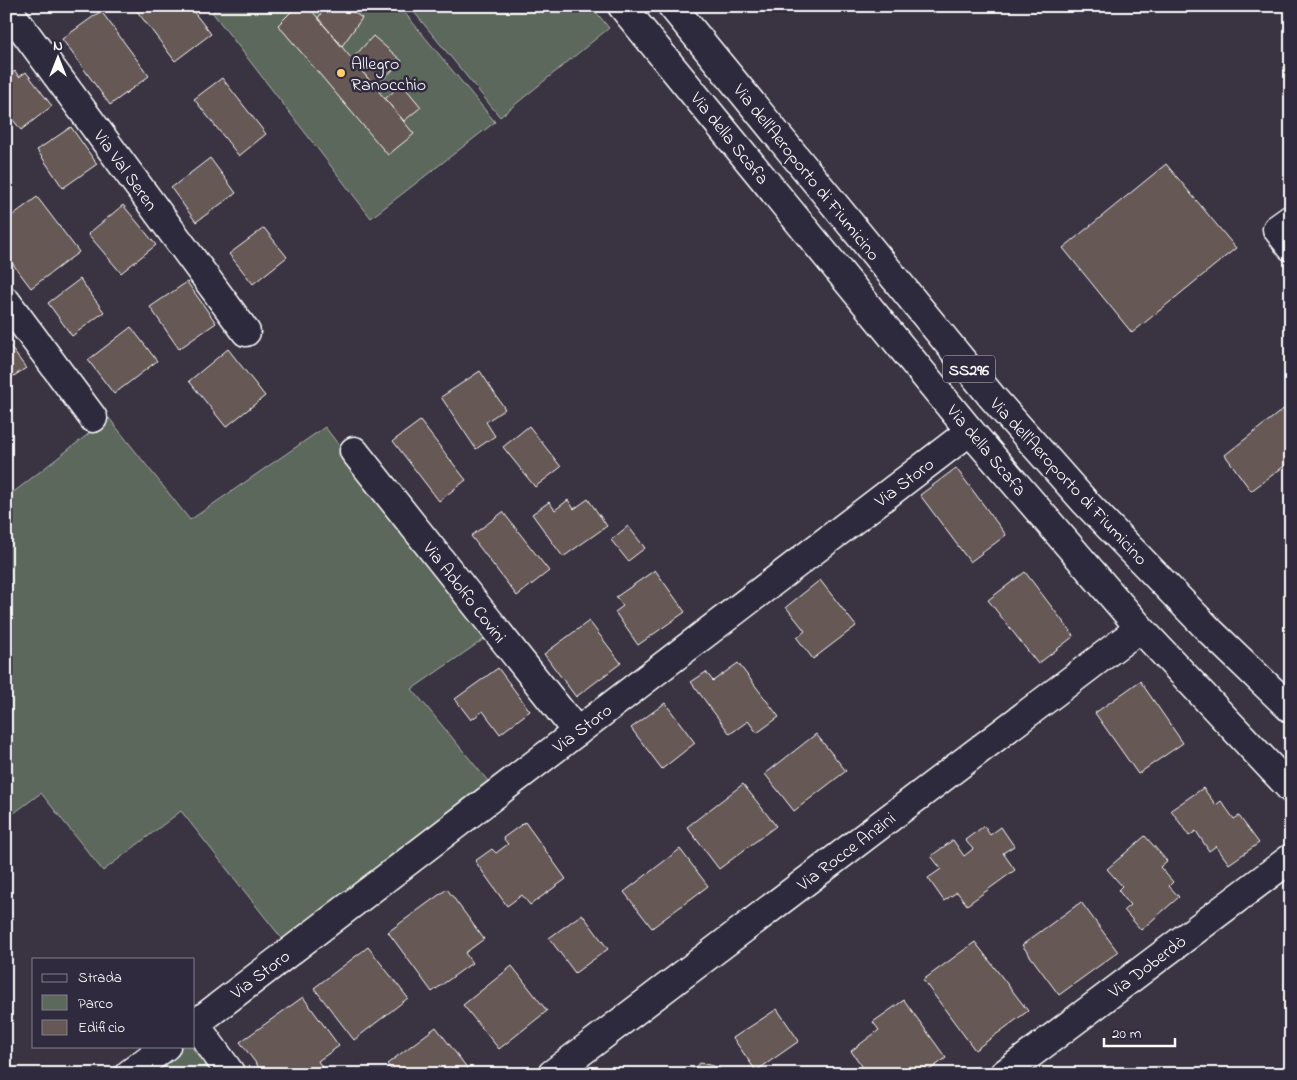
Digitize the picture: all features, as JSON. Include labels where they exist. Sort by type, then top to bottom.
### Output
[{"type":"street","name":"Via della Scafa","points":[[622,6],[970,431],[1140,628],[1291,789]]},
{"type":"street","name":"Via dell'Aeroporto di Fiumicino","points":[[672,6],[998,404],[1085,502],[1211,632],[1291,709]]},
{"type":"street","name":"Via Val Seren","points":[[8,8],[246,332]]},
{"type":"street","points":[[1291,219],[1277,229],[1291,247]]},
{"type":"street","points":[[6,301],[93,418]]},
{"type":"street","name":"Via Storo","points":[[195,1024],[970,431]]},
{"type":"street","name":"Via Adolfo Covini","points":[[354,451],[577,732]]},
{"type":"street","name":"Via Rocce Anzini","points":[[552,1074],[1140,628]]},
{"type":"street","name":"Via Doberdò","points":[[1004,1074],[1291,858]]},
{"type":"street","points":[[195,1026],[231,1074]]},
{"type":"street","points":[[129,1074],[163,1048]]},
{"type":"green space","points":[[219,6],[399,6],[495,122],[371,218],[212,12]]},
{"type":"green space","points":[[409,6],[591,6],[609,28],[500,117]]},
{"type":"green space","points":[[109,418],[190,520],[325,427],[487,637],[412,689],[488,781],[283,940],[181,811],[103,871],[41,793],[6,819],[6,498]]},
{"type":"green space","points":[[179,1048],[192,1048],[212,1074],[145,1074]]},
{"type":"building","points":[[133,6],[189,6],[211,34],[175,61]]},
{"type":"building","name":"Allegro Ranocchio","points":[[297,6],[308,6],[414,134],[388,155],[278,25]]},
{"type":"building","name":"Allegro Ranocchio","points":[[326,6],[345,6],[362,18],[342,46],[318,18]]},
{"type":"building","points":[[101,11],[149,76],[110,105],[62,39]]},
{"type":"building","name":"Allegro Ranocchio","points":[[373,36],[402,61],[375,87],[352,59]]},
{"type":"building","points":[[15,71],[19,77],[26,72],[52,106],[21,130],[6,111],[6,87],[9,85],[6,78]]},
{"type":"building","points":[[222,78],[266,134],[239,156],[194,99]]},
{"type":"building","name":"Allegro Ranocchio","points":[[402,84],[421,107],[404,121],[385,99]]},
{"type":"building","points":[[71,127],[97,164],[63,188],[37,150]]},
{"type":"building","points":[[210,158],[236,193],[196,222],[171,188]]},
{"type":"building","points":[[1166,164],[1236,248],[1132,333],[1063,248]]},
{"type":"building","points":[[37,197],[79,252],[31,288],[6,255],[6,220]]},
{"type":"building","points":[[123,205],[156,245],[121,273],[88,234]]},
{"type":"building","points":[[264,228],[287,257],[253,284],[229,254]]},
{"type":"building","points":[[80,279],[104,312],[72,336],[48,303]]},
{"type":"building","points":[[187,282],[216,323],[179,349],[150,307]]},
{"type":"building","points":[[131,327],[157,361],[114,394],[88,360]]},
{"type":"building","points":[[6,341],[26,368],[6,381]]},
{"type":"building","points":[[228,349],[265,396],[226,427],[189,381]]},
{"type":"building","points":[[480,371],[505,409],[486,422],[495,436],[476,449],[441,397]]},
{"type":"building","points":[[1291,403],[1291,461],[1251,491],[1225,455]]},
{"type":"building","points":[[420,421],[466,480],[439,501],[393,441]]},
{"type":"building","points":[[529,426],[561,467],[535,487],[503,447]]},
{"type":"building","points":[[956,468],[1006,535],[970,562],[920,495]]},
{"type":"building","points":[[588,499],[607,526],[563,557],[532,514],[549,502],[555,510],[568,500],[574,509]]},
{"type":"building","points":[[503,512],[549,571],[517,596],[471,536]]},
{"type":"building","points":[[628,526],[645,548],[628,561],[611,540]]},
{"type":"building","points":[[655,570],[685,612],[638,645],[615,612],[623,606],[616,597]]},
{"type":"building","points":[[1025,572],[1074,636],[1038,664],[988,600]]},
{"type":"building","points":[[820,580],[856,626],[813,659],[797,638],[805,631],[786,607]]},
{"type":"building","points":[[589,621],[621,663],[576,697],[544,654]]},
{"type":"building","points":[[738,663],[779,717],[757,733],[748,721],[730,734],[691,682],[706,672],[713,681]]},
{"type":"building","points":[[498,668],[530,711],[500,734],[483,711],[471,720],[455,699]]},
{"type":"building","points":[[1140,681],[1183,743],[1138,774],[1095,713]]},
{"type":"building","points":[[665,703],[695,743],[662,769],[631,728]]},
{"type":"building","points":[[816,734],[846,771],[794,811],[765,774]]},
{"type":"building","points":[[743,784],[776,826],[719,869],[687,827]]},
{"type":"building","points":[[1203,788],[1216,805],[1221,801],[1234,819],[1239,816],[1259,843],[1229,864],[1216,846],[1209,851],[1196,831],[1189,836],[1171,810]]},
{"type":"building","points":[[525,822],[566,879],[530,905],[522,895],[507,906],[475,861],[492,849],[496,853],[508,844],[503,838]]},
{"type":"building","points":[[984,826],[990,835],[1001,827],[1014,846],[1003,853],[1015,870],[967,905],[957,892],[944,901],[928,878],[941,869],[931,856],[953,840],[964,856],[973,849],[965,840]]},
{"type":"building","points":[[1145,836],[1167,861],[1160,867],[1173,882],[1169,886],[1179,897],[1141,930],[1124,910],[1130,905],[1118,890],[1122,886],[1107,869]]},
{"type":"building","points":[[680,849],[708,886],[652,928],[624,892]]},
{"type":"building","points":[[447,889],[484,939],[465,953],[472,963],[432,992],[388,932]]},
{"type":"building","points":[[1081,902],[1118,952],[1059,995],[1022,945]]},
{"type":"building","points":[[582,914],[608,949],[575,973],[549,938]]},
{"type":"building","points":[[975,942],[1028,1011],[975,1050],[923,980]]},
{"type":"building","points":[[368,947],[408,998],[354,1040],[314,988]]},
{"type":"building","points":[[512,966],[547,1011],[499,1049],[463,1005]]},
{"type":"building","points":[[303,997],[339,1046],[318,1061],[323,1069],[316,1074],[264,1074],[240,1042]]},
{"type":"building","points":[[904,1000],[946,1058],[924,1074],[868,1074],[851,1051],[879,1030],[873,1022]]},
{"type":"building","points":[[777,1009],[799,1041],[756,1071],[733,1038]]},
{"type":"building","points":[[436,1027],[468,1069],[461,1074],[395,1074],[387,1064]]},
{"type":"building","points":[[700,1063],[718,1067],[723,1074],[686,1074]]},
{"type":"place","name":"Allegro Ranocchio","points":[[341,73]]}]
